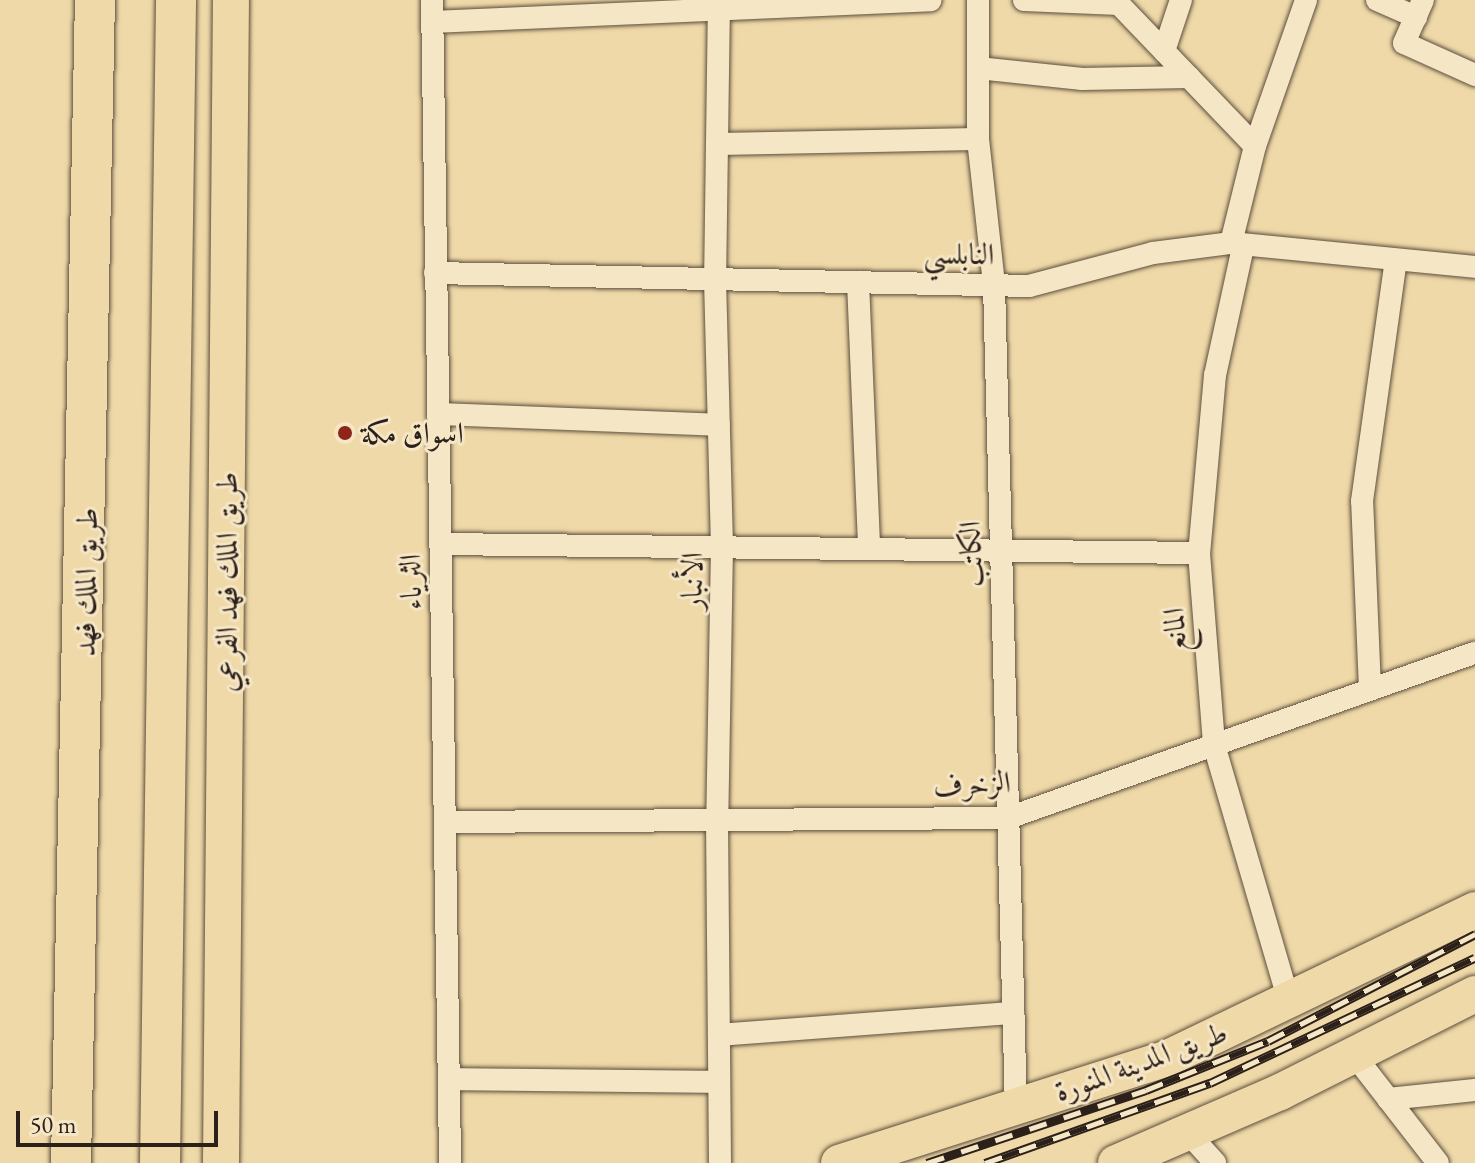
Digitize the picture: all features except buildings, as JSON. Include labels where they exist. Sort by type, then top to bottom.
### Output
[{"type":"highway","name":"طريق الملك فهد","points":[[71,1163],[95,0]]},
{"type":"highway","points":[[160,1163],[176,0]]},
{"type":"main road","name":"طريق الملك فهد الفرعي","points":[[218,1155],[231,0]]},
{"type":"main road","name":"طريق المدينة المنورة","points":[[839,1163],[1168,1058],[1475,910]]},
{"type":"main road","points":[[1116,1163],[1189,1134],[1355,1056],[1475,994]]},
{"type":"street","points":[[432,11],[931,0]]},
{"type":"street","name":"الكاتب","points":[[978,0],[978,139],[994,285],[1016,1107]]},
{"type":"street","points":[[1024,0],[1117,2],[1255,146]]},
{"type":"street","points":[[1164,51],[1181,0]]},
{"type":"street","name":"المانع","points":[[1289,1002],[1214,745],[1199,553],[1215,375],[1255,146],[1306,0]]},
{"type":"street","points":[[1377,0],[1419,8],[1404,43],[1475,75]]},
{"type":"street","name":"الأنبار","points":[[719,5],[715,279],[722,547],[717,820],[720,1163]]},
{"type":"street","name":"الثرياء","points":[[432,11],[450,1163]]},
{"type":"street","points":[[978,68],[1082,79],[1189,77]]},
{"type":"street","points":[[717,144],[978,139]]},
{"type":"street","name":"النابلسي","points":[[435,273],[1029,286],[1153,253],[1237,245],[1475,267]]},
{"type":"street","points":[[1370,689],[1362,501],[1396,260]]},
{"type":"street","points":[[858,282],[869,549]]},
{"type":"street","points":[[438,414],[719,425]]},
{"type":"street","points":[[440,544],[1199,553]]},
{"type":"street","name":"الزخرف","points":[[445,822],[1008,818],[1475,653]]},
{"type":"street","points":[[719,1035],[1013,1013]]},
{"type":"street","points":[[1355,1056],[1438,1163]]},
{"type":"street","points":[[449,1079],[719,1082]]},
{"type":"street","points":[[1388,1099],[1475,1090]]},
{"type":"street","points":[[1189,1134],[1215,1163]]},
{"type":"railway","points":[[927,1163],[1146,1090],[1268,1041],[1475,934]]},
{"type":"railway","points":[[985,1163],[1210,1083],[1475,958]]},
{"type":"place","name":"اسواق مكة","points":[[345,433]]}]
